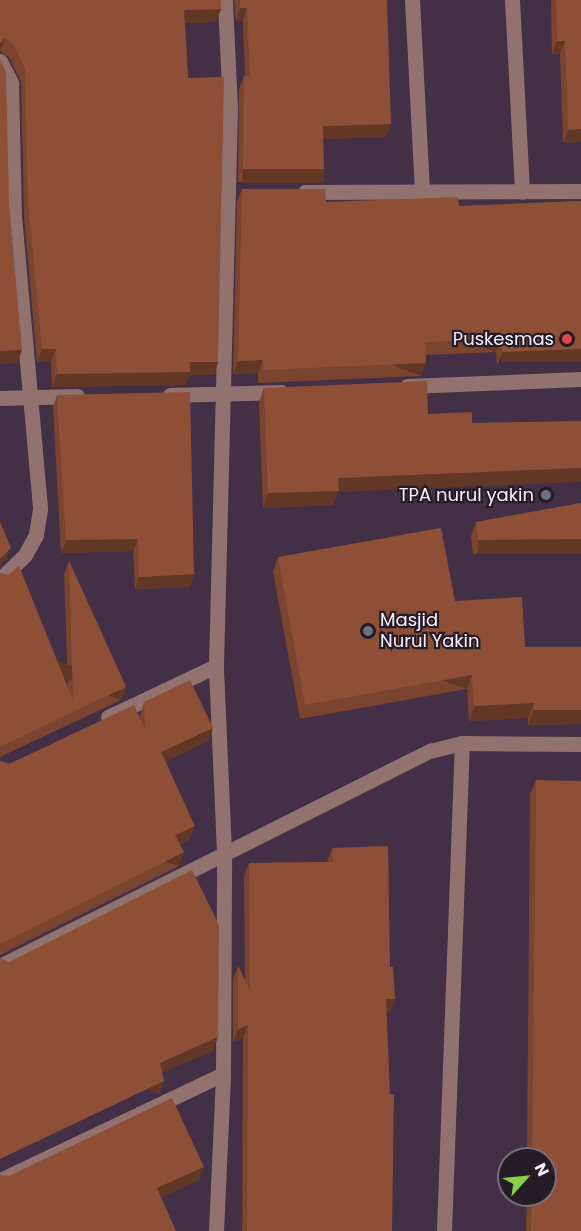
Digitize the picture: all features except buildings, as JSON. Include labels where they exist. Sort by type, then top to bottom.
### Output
[{"type":"street","points":[[216,1231],[223,1074],[224,852],[216,666],[221,394],[233,192],[225,0]]},
{"type":"street","points":[[412,0],[422,193]]},
{"type":"street","points":[[512,0],[522,192]]},
{"type":"street","points":[[0,61],[11,83],[7,216],[40,509],[36,535],[25,555],[0,579]]},
{"type":"street","points":[[285,192],[581,191]]},
{"type":"street","points":[[395,387],[581,379]]},
{"type":"street","points":[[153,395],[302,391]]},
{"type":"street","points":[[0,398],[96,396]]},
{"type":"street","points":[[97,722],[216,666]]},
{"type":"street","points":[[444,1231],[462,743]]},
{"type":"street","points":[[0,966],[403,762],[462,743],[581,744]]},
{"type":"street","points":[[0,1180],[223,1074]]},
{"type":"place","name":"Puskesmas","points":[[567,339]]},
{"type":"place","name":"TPA nurul yakin","points":[[546,495]]},
{"type":"place","name":"Masjid Nurul Yakin","points":[[368,631]]}]
